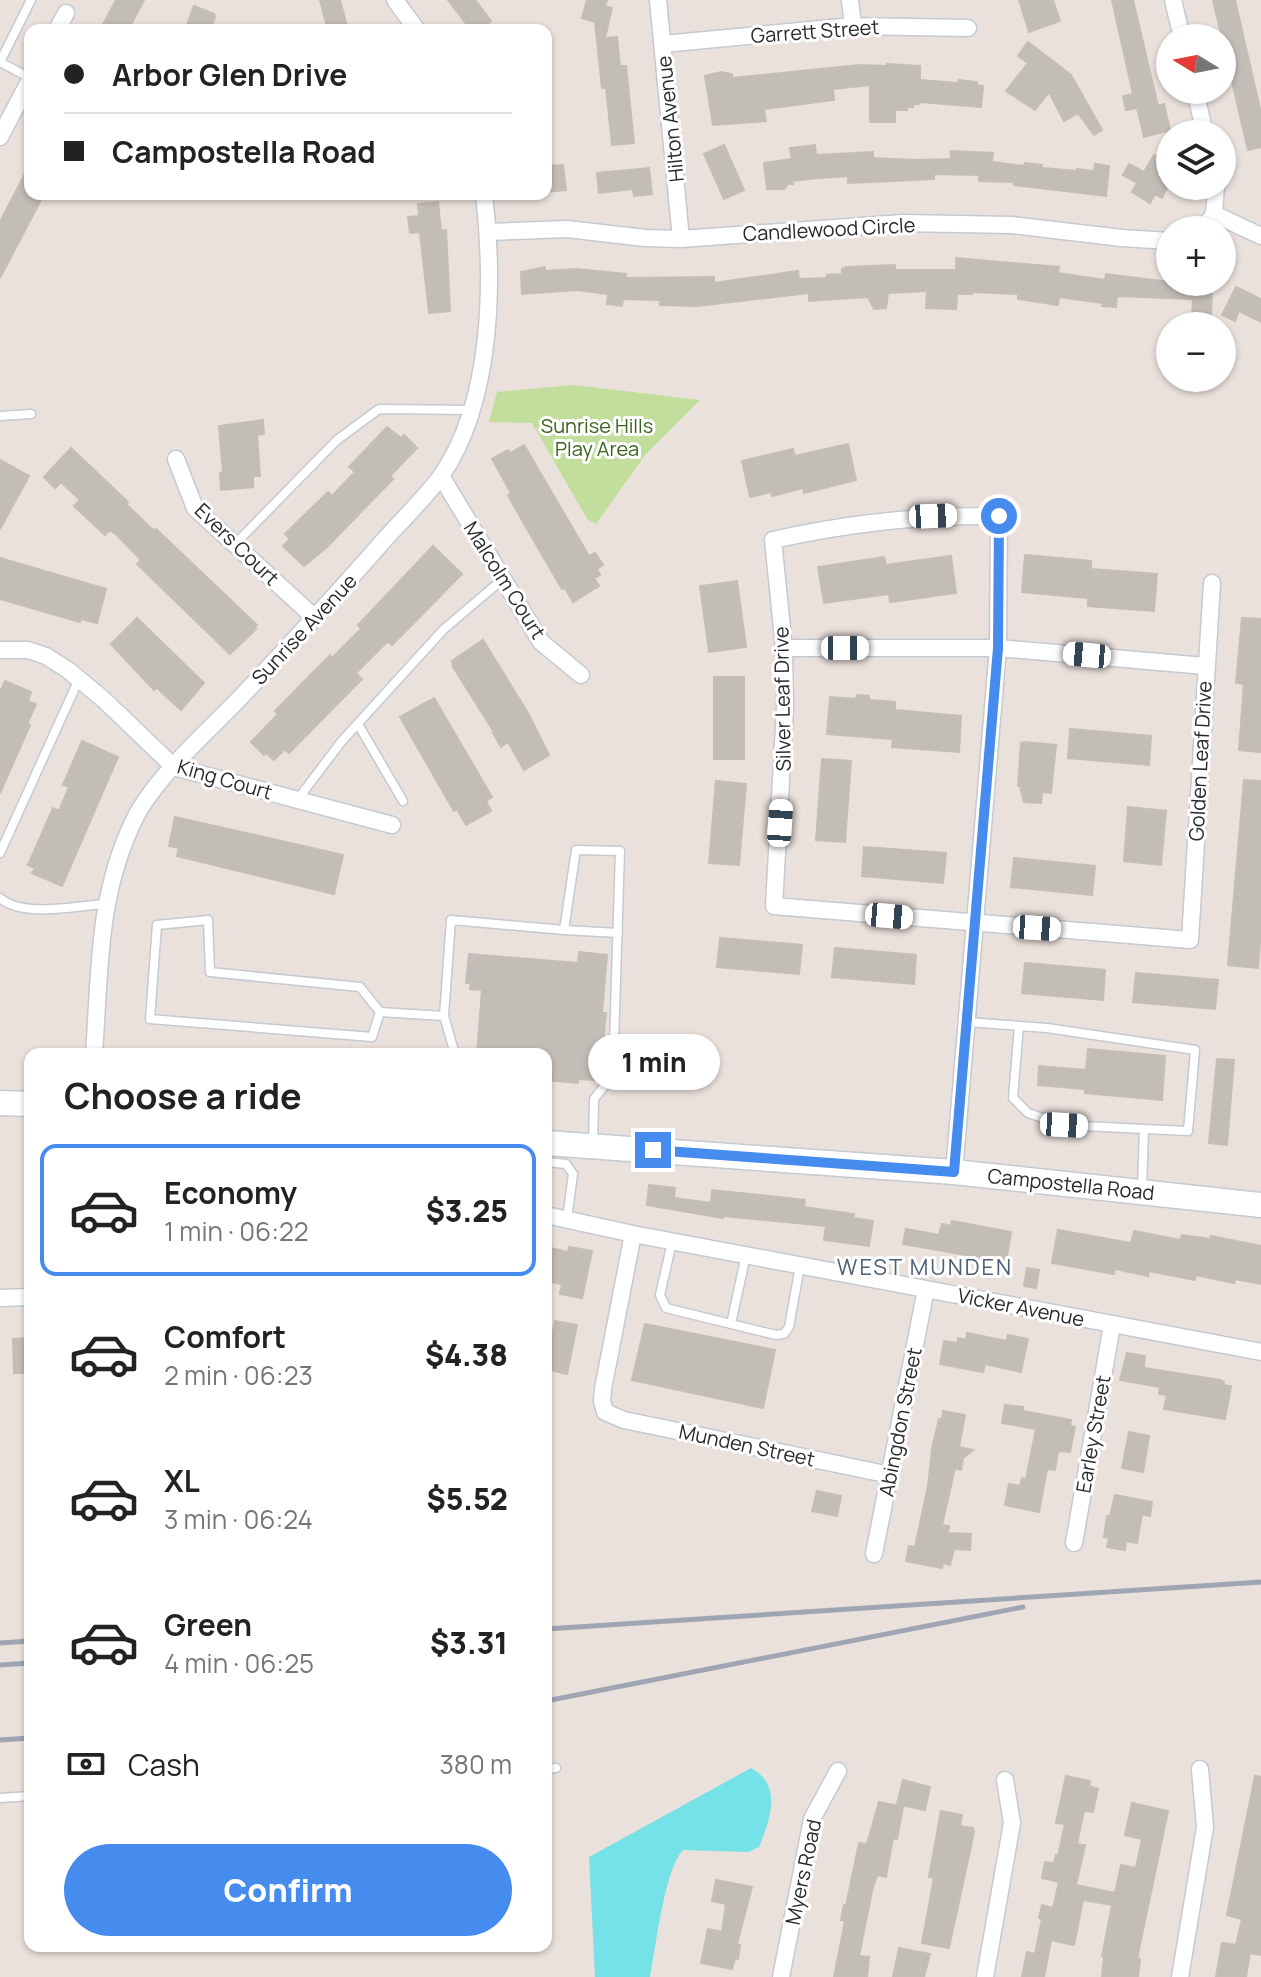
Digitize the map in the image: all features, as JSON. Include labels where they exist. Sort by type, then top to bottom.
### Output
[{"type":"main road","points":[[0,1103],[24,1104]]},
{"type":"main road","name":"Campostella Road","points":[[552,1143],[954,1172],[1261,1205]]},
{"type":"street","points":[[395,0],[413,24]]},
{"type":"street","name":"Hilton Avenue","points":[[658,0],[681,239]]},
{"type":"street","points":[[850,0],[853,26]]},
{"type":"street","points":[[1173,0],[1179,24]]},
{"type":"street","points":[[60,24],[66,13]]},
{"type":"street","name":"Garrett Street","points":[[663,44],[853,26],[968,28]]},
{"type":"street","points":[[0,137],[24,91]]},
{"type":"street","name":"Sunrise Avenue","points":[[94,1048],[105,904],[115,862],[137,815],[174,767],[315,618],[441,476],[459,441],[478,379],[488,312],[488,232],[485,200]]},
{"type":"street","points":[[1215,200],[1214,214],[1261,236]]},
{"type":"street","name":"Candlewood Circle","points":[[488,232],[567,229],[681,239],[903,223],[964,223],[1156,240]]},
{"type":"street","name":"Evers Court","points":[[176,459],[195,508],[315,618]]},
{"type":"street","name":"Malcolm Court","points":[[441,476],[541,642],[581,675]]},
{"type":"street","name":"Silver Leaf Drive","points":[[976,923],[774,906],[783,767],[784,648],[773,540],[914,517],[999,516],[998,648]]},
{"type":"street","name":"Golden Leaf Drive","points":[[976,923],[1190,940],[1212,583]]},
{"type":"street","points":[[784,648],[998,648],[1205,666]]},
{"type":"street","points":[[954,1172],[998,648]]},
{"type":"street","name":"King Court","points":[[0,650],[28,650],[46,656],[79,679],[174,767],[392,825]]},
{"type":"street","name":"Vicker Avenue","points":[[552,1216],[1261,1352]]},
{"type":"street","name":"Munden Street","points":[[633,1234],[603,1389],[605,1412],[624,1420],[890,1475]]},
{"type":"street","name":"Abingdon Street","points":[[874,1554],[926,1289]]},
{"type":"street","points":[[0,1298],[24,1297]]},
{"type":"street","name":"Earley Street","points":[[1074,1543],[1112,1325]]},
{"type":"street","points":[[1180,1977],[1205,1827],[1200,1769]]},
{"type":"street","name":"Myers Road","points":[[781,1977],[812,1819],[838,1771]]},
{"type":"street","points":[[985,1977],[1012,1823],[1005,1780]]},
{"type":"lane","points":[[24,76],[0,62],[31,0]]},
{"type":"lane","points":[[234,544],[337,440],[379,409],[471,410]]},
{"type":"lane","points":[[0,416],[31,414]]},
{"type":"lane","points":[[297,799],[358,724],[444,629],[503,579]]},
{"type":"lane","points":[[0,853],[79,679]]},
{"type":"lane","points":[[358,724],[403,801]]},
{"type":"lane","points":[[564,930],[576,850],[620,851],[613,1075],[594,1099],[593,1146]]},
{"type":"lane","points":[[0,898],[21,910],[105,904]]},
{"type":"lane","points":[[380,1012],[372,1037],[150,1019],[157,925],[208,920],[210,972],[360,987],[380,1012],[444,1016]]},
{"type":"lane","points":[[453,1048],[444,1016],[451,920],[618,933]]},
{"type":"lane","points":[[967,1022],[1019,1026],[1195,1050],[1188,1131],[1064,1125],[1028,1113],[1013,1098],[1019,1026]]},
{"type":"lane","points":[[1142,1192],[1144,1129]]},
{"type":"lane","points":[[552,1163],[566,1164],[573,1174],[567,1219]]},
{"type":"lane","points":[[672,1241],[660,1295],[666,1308],[776,1335],[784,1334],[789,1327],[800,1266]]},
{"type":"lane","points":[[731,1324],[746,1255]]},
{"type":"lane","points":[[552,1768],[556,1768]]},
{"type":"lane","points":[[0,1798],[24,1796]]},
{"type":"green space","name":"Sunrise Hills Play Area","points":[[573,385],[700,400],[645,455],[596,524],[587,519],[532,423],[489,422],[497,392]]},
{"type":"water","points":[[751,1768],[761,1775],[770,1793],[770,1815],[759,1847],[748,1852],[683,1850],[676,1860],[666,1892],[650,1977],[595,1977],[589,1857]]},
{"type":"building","points":[[116,0],[144,0],[131,24],[103,24]]},
{"type":"building","points":[[320,0],[340,0],[346,24],[326,24]]},
{"type":"building","points":[[448,0],[475,0],[491,21],[487,24],[466,24]]},
{"type":"building","points":[[587,0],[607,0],[605,6],[612,8],[605,38],[617,37],[620,66],[626,66],[634,143],[612,145],[595,22],[582,18]]},
{"type":"building","points":[[1019,0],[1053,0],[1060,21],[1029,32]]},
{"type":"building","points":[[1112,0],[1133,0],[1156,104],[1164,104],[1168,120],[1156,120],[1156,134],[1144,137],[1137,108],[1126,110],[1123,96],[1133,94]]},
{"type":"building","points":[[1213,0],[1235,0],[1261,113],[1261,147],[1248,150],[1236,99],[1236,24],[1219,24]]},
{"type":"building","points":[[194,6],[215,17],[212,24],[187,24]]},
{"type":"building","points":[[1028,42],[1071,75],[1102,130],[1094,135],[1078,113],[1064,121],[1049,92],[1035,110],[1006,91],[1028,63],[1018,56]]},
{"type":"building","points":[[887,64],[920,66],[920,80],[977,82],[976,85],[983,86],[981,107],[920,102],[907,107],[907,110],[895,110],[895,122],[870,122],[870,85],[833,89],[834,100],[764,109],[766,121],[713,125],[705,76],[721,72],[732,74],[732,78]]},
{"type":"building","points":[[724,145],[744,190],[724,199],[704,154]]},
{"type":"building","points":[[815,145],[816,155],[873,152],[873,158],[951,159],[951,151],[993,153],[992,162],[1042,165],[1042,168],[1094,171],[1095,164],[1109,166],[1106,196],[1014,185],[1014,182],[979,181],[979,175],[934,174],[934,179],[848,183],[848,176],[818,178],[792,181],[793,184],[788,184],[784,189],[767,189],[764,163],[792,159],[790,148]]},
{"type":"building","points":[[1156,156],[1156,195],[1150,203],[1132,192],[1137,183],[1123,175],[1129,164],[1144,172]]},
{"type":"building","points":[[563,165],[566,190],[552,191],[552,166]]},
{"type":"building","points":[[649,168],[652,194],[634,196],[633,189],[599,193],[597,173]]},
{"type":"building","points":[[24,176],[24,200],[41,200],[0,278],[0,222]]},
{"type":"building","points":[[438,202],[441,231],[446,230],[450,311],[429,313],[420,232],[410,233],[408,217],[419,216],[418,204]]},
{"type":"building","points":[[956,258],[1059,267],[1058,273],[1105,280],[1106,274],[1156,280],[1156,296],[1212,296],[1211,312],[1192,312],[1193,299],[1117,296],[1116,307],[1059,297],[1058,305],[1018,299],[1018,294],[972,292],[957,294],[956,309],[926,308],[927,291],[888,293],[886,308],[874,309],[868,297],[809,301],[809,293],[697,306],[660,305],[660,300],[623,299],[622,306],[607,304],[608,294],[577,290],[522,294],[521,272],[545,267],[545,271],[576,269],[626,274],[625,278],[714,277],[714,283],[798,271],[799,279],[827,278],[827,275],[842,274],[842,269],[846,267],[895,265],[895,270],[956,270]]},
{"type":"building","points":[[1236,287],[1261,299],[1261,322],[1239,311],[1236,318],[1236,312],[1224,312],[1232,296],[1236,296]]},
{"type":"building","points":[[263,420],[264,434],[257,435],[260,476],[253,476],[253,487],[221,490],[220,473],[223,473],[219,426]]},
{"type":"building","points":[[387,427],[401,438],[404,435],[417,448],[390,476],[393,479],[327,547],[304,566],[283,546],[290,539],[285,534],[328,492],[332,496],[355,472],[349,467]]},
{"type":"building","points":[[848,444],[856,480],[804,493],[803,488],[772,496],[771,492],[750,497],[742,461],[793,449],[795,456]]},
{"type":"building","points":[[524,445],[589,556],[595,553],[603,565],[597,569],[600,575],[594,578],[599,586],[573,602],[565,588],[562,589],[523,522],[492,459]]},
{"type":"building","points":[[71,448],[154,531],[156,529],[257,625],[230,654],[137,564],[141,560],[118,536],[110,530],[105,535],[74,506],[80,500],[61,482],[55,488],[44,477]]},
{"type":"building","points":[[0,460],[29,476],[0,529]]},
{"type":"building","points":[[433,546],[462,574],[392,645],[388,641],[356,673],[362,679],[289,753],[285,749],[274,760],[266,753],[264,755],[251,742],[278,714],[275,711],[330,655],[332,658],[361,629],[358,625]]},
{"type":"building","points":[[1025,555],[1091,561],[1091,569],[1157,574],[1154,611],[1088,606],[1088,598],[1022,592]]},
{"type":"building","points":[[951,556],[956,593],[890,602],[889,594],[824,603],[818,567],[884,557],[886,565]]},
{"type":"building","points":[[0,558],[106,589],[97,623],[81,619],[80,622],[0,599]]},
{"type":"building","points":[[737,581],[746,647],[709,652],[700,586]]},
{"type":"building","points":[[137,618],[204,683],[181,710],[157,688],[154,690],[111,644]]},
{"type":"building","points":[[1242,618],[1261,619],[1261,752],[1239,750],[1244,684],[1236,683]]},
{"type":"building","points":[[483,640],[528,713],[549,755],[524,770],[508,742],[501,747],[453,667],[452,661]]},
{"type":"building","points":[[714,677],[744,677],[744,759],[714,759]]},
{"type":"building","points":[[5,681],[31,692],[28,701],[36,704],[0,793],[0,692]]},
{"type":"building","points":[[857,695],[869,696],[869,700],[895,702],[895,710],[961,716],[959,752],[892,747],[893,739],[827,734],[830,697],[856,699]]},
{"type":"building","points":[[434,698],[492,797],[486,801],[491,811],[466,825],[457,809],[454,811],[400,717]]},
{"type":"building","points":[[1070,729],[1151,736],[1149,765],[1068,758]]},
{"type":"building","points":[[82,741],[118,757],[62,886],[32,873],[35,868],[28,865],[53,808],[59,811],[69,787],[63,785]]},
{"type":"building","points":[[1021,743],[1056,745],[1051,793],[1042,792],[1041,803],[1024,802],[1018,786]]},
{"type":"building","points":[[822,759],[851,761],[845,842],[816,840]]},
{"type":"building","points":[[1244,780],[1261,781],[1258,968],[1228,965]]},
{"type":"building","points":[[716,781],[746,784],[739,865],[709,863]]},
{"type":"building","points":[[1128,807],[1166,811],[1161,865],[1124,861]]},
{"type":"building","points":[[175,817],[343,855],[334,894],[177,856],[179,848],[169,846]]},
{"type":"building","points":[[864,847],[946,853],[943,883],[862,876]]},
{"type":"building","points":[[1014,858],[1095,866],[1092,895],[1011,887]]},
{"type":"building","points":[[720,938],[802,945],[799,974],[717,967]]},
{"type":"building","points":[[835,948],[916,955],[914,984],[832,977]]},
{"type":"building","points":[[579,952],[607,955],[602,1013],[606,1013],[601,1064],[598,1063],[596,1080],[578,1079],[578,1083],[552,1081],[552,1048],[477,1048],[482,990],[470,989],[471,983],[466,983],[469,954],[578,963]]},
{"type":"building","points":[[1025,963],[1105,970],[1103,1000],[1022,993]]},
{"type":"building","points":[[1136,973],[1218,980],[1215,1009],[1133,1002]]},
{"type":"building","points":[[1088,1049],[1165,1056],[1162,1100],[1038,1085],[1039,1066],[1086,1070]]},
{"type":"building","points":[[1217,1059],[1234,1060],[1227,1145],[1209,1143]]},
{"type":"building","points":[[649,1185],[675,1188],[674,1198],[711,1203],[712,1190],[805,1200],[804,1207],[854,1214],[853,1218],[873,1221],[869,1246],[824,1240],[826,1226],[723,1218],[647,1205]]},
{"type":"building","points":[[952,1221],[1011,1232],[1006,1262],[903,1244],[906,1229],[939,1235],[942,1224],[951,1226]]},
{"type":"building","points":[[1058,1230],[1131,1243],[1134,1231],[1180,1240],[1182,1235],[1210,1239],[1211,1236],[1261,1246],[1261,1284],[1235,1279],[1234,1283],[1196,1275],[1195,1280],[1149,1271],[1148,1276],[1115,1269],[1114,1274],[1052,1263]]},
{"type":"building","points":[[569,1247],[592,1251],[582,1298],[560,1294],[562,1284],[552,1282],[552,1248],[568,1252]]},
{"type":"building","points":[[1027,1268],[1039,1270],[1036,1288],[1024,1286]]},
{"type":"building","points":[[555,1321],[577,1325],[567,1374],[552,1370]]},
{"type":"building","points":[[645,1324],[775,1350],[763,1408],[632,1380]]},
{"type":"building","points":[[967,1333],[1007,1341],[1008,1335],[1028,1339],[1021,1372],[985,1364],[983,1372],[940,1364],[944,1341],[957,1343],[958,1338],[966,1340]]},
{"type":"building","points":[[24,1338],[24,1373],[14,1373],[13,1339]]},
{"type":"building","points":[[1127,1353],[1145,1356],[1144,1368],[1220,1380],[1224,1382],[1223,1385],[1231,1386],[1225,1419],[1164,1409],[1167,1395],[1159,1394],[1160,1387],[1120,1380]]},
{"type":"building","points":[[1005,1405],[1071,1420],[1070,1426],[1075,1427],[1070,1452],[1058,1451],[1055,1470],[1047,1469],[1039,1512],[1005,1505],[1009,1484],[1020,1486],[1022,1478],[1026,1479],[1036,1429],[1002,1423]]},
{"type":"building","points":[[943,1411],[965,1415],[959,1447],[973,1450],[963,1458],[961,1470],[955,1468],[942,1525],[949,1526],[948,1533],[971,1534],[970,1550],[954,1549],[950,1565],[943,1563],[942,1568],[906,1561],[909,1546],[915,1547],[932,1449]]},
{"type":"building","points":[[1129,1432],[1149,1436],[1143,1472],[1122,1468]]},
{"type":"building","points":[[817,1491],[841,1496],[837,1516],[812,1511]]},
{"type":"building","points":[[1115,1495],[1152,1502],[1150,1516],[1142,1514],[1137,1543],[1126,1541],[1125,1550],[1107,1547],[1109,1538],[1104,1537],[1107,1516],[1110,1516]]},
{"type":"building","points":[[1066,1776],[1090,1781],[1089,1786],[1098,1789],[1093,1812],[1084,1811],[1077,1844],[1085,1845],[1076,1885],[1115,1893],[1121,1865],[1136,1868],[1142,1839],[1125,1835],[1132,1803],[1168,1811],[1137,1959],[1140,1959],[1138,1977],[1102,1977],[1102,1956],[1112,1905],[1083,1900],[1074,1945],[1051,1940],[1044,1977],[1022,1977],[1027,1952],[1035,1954],[1042,1905],[1053,1908],[1059,1882],[1042,1878],[1045,1862],[1054,1863],[1058,1856],[1065,1824],[1056,1823]]},
{"type":"building","points":[[1255,1776],[1261,1777],[1261,1955],[1250,1953],[1246,1977],[1216,1977],[1222,1943],[1236,1945],[1242,1919],[1227,1915]]},
{"type":"building","points":[[903,1780],[930,1787],[925,1810],[897,1804]]},
{"type":"building","points":[[879,1802],[903,1807],[897,1839],[893,1838],[886,1877],[877,1875],[872,1891],[859,1956],[869,1957],[867,1977],[834,1977],[845,1921],[841,1920],[859,1843],[867,1844]]},
{"type":"building","points":[[941,1811],[962,1815],[960,1826],[973,1828],[974,1832],[949,1948],[922,1943],[934,1878],[929,1877]]},
{"type":"building","points":[[716,1880],[752,1887],[737,1944],[740,1945],[738,1959],[735,1958],[732,1969],[701,1963],[708,1929],[722,1932],[726,1904],[712,1901]]},
{"type":"building","points":[[899,1948],[930,1954],[924,1977],[893,1977]]},
{"type":"railway","points":[[552,1629],[1261,1582]]},
{"type":"railway","points":[[552,1700],[1023,1607]]},
{"type":"railway","points":[[0,1643],[24,1641]]},
{"type":"railway","points":[[0,1665],[24,1663]]},
{"type":"railway","points":[[0,1740],[24,1738]]},
{"type":"district","name":"WEST MUNDEN","points":[[925,1267]]},
{"type":"route","points":[[653,1150],[954,1172],[998,648],[999,516]]}]
